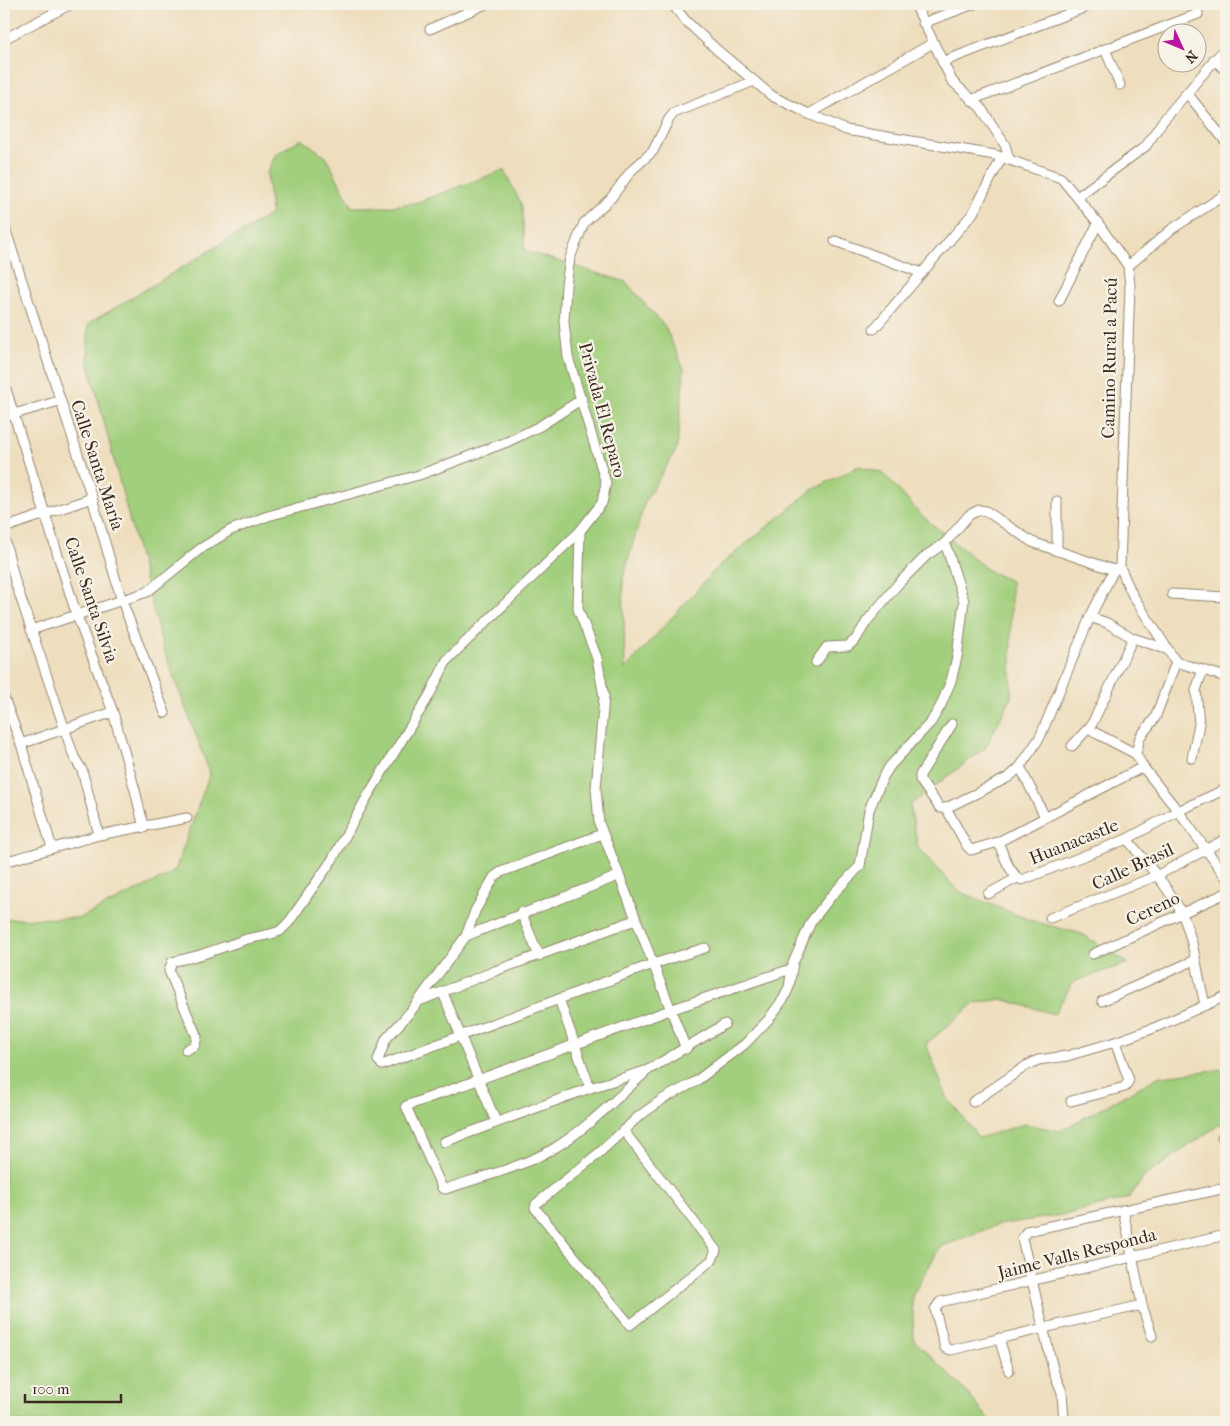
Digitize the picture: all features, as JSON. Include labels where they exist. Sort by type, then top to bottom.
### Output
[{"type":"street","points":[[4,39],[71,4]]},
{"type":"street","points":[[430,28],[486,4]]},
{"type":"street","name":"Camino Rural a Pacú","points":[[672,4],[686,21],[772,96],[846,130],[1006,158],[1061,178],[1098,223],[1128,266],[1130,286],[1117,568],[1166,649],[1176,662]]},
{"type":"street","points":[[874,329],[973,212],[1006,158],[1005,146],[981,108],[952,80],[921,20],[915,4]]},
{"type":"street","points":[[921,20],[974,4]]},
{"type":"street","points":[[942,62],[1094,4]]},
{"type":"street","points":[[972,100],[1198,14],[1196,4]]},
{"type":"street","points":[[809,114],[933,43]]},
{"type":"street","points":[[1078,197],[1146,146],[1162,122],[1226,47]]},
{"type":"street","points":[[1105,49],[1120,86]]},
{"type":"street","points":[[1214,59],[1226,71]]},
{"type":"street","name":"Privada El Reparo","points":[[186,1050],[195,1045],[197,1037],[169,970],[172,962],[280,931],[289,922],[332,860],[367,797],[429,696],[447,660],[456,649],[504,606],[559,549],[580,531],[602,503],[606,483],[568,357],[564,322],[570,258],[584,223],[611,198],[631,171],[653,151],[674,113],[754,80]]},
{"type":"street","points":[[1187,92],[1226,142]]},
{"type":"street","points":[[1128,266],[1172,229],[1226,194]]},
{"type":"street","points":[[1059,301],[1098,223]]},
{"type":"street","name":"Calle Santa María","points":[[4,225],[59,401],[92,498],[122,601],[164,713]]},
{"type":"street","points":[[835,241],[922,273]]},
{"type":"street","name":"Calle Santa Silvia","points":[[4,383],[77,616],[113,712],[136,790],[144,828]]},
{"type":"street","points":[[31,630],[147,592],[200,549],[231,530],[268,516],[419,475],[516,438],[540,426],[582,399]]},
{"type":"street","points":[[4,417],[59,401]]},
{"type":"street","points":[[4,528],[92,498]]},
{"type":"street","points":[[1057,501],[1058,551]]},
{"type":"street","points":[[816,662],[827,647],[848,646],[856,639],[867,621],[898,584],[927,555],[944,542],[969,515],[981,510],[1026,539],[1058,551],[1117,568],[1090,617],[1040,737],[1020,767],[1009,777],[946,808],[936,806],[920,780],[920,775],[952,724]]},
{"type":"street","points":[[580,531],[578,609],[597,658],[604,697],[596,788],[597,812],[602,834],[686,1049]]},
{"type":"street","points":[[4,537],[15,581],[66,728],[74,757],[82,770],[100,835]]},
{"type":"street","points":[[623,1130],[716,1250],[712,1260],[630,1325],[535,1208],[536,1204],[599,1153],[623,1130],[663,1099],[706,1075],[752,1038],[784,998],[789,987],[791,969],[806,932],[819,910],[860,866],[869,810],[883,776],[890,766],[929,726],[941,705],[958,657],[964,601],[944,542]]},
{"type":"street","points":[[1172,594],[1226,597]]},
{"type":"street","points":[[1090,617],[1107,623],[1133,638],[1166,649]]},
{"type":"street","points":[[1072,746],[1088,729],[1133,638]]},
{"type":"street","points":[[1136,754],[1140,737],[1155,718],[1176,662],[1226,677]]},
{"type":"street","points":[[1192,758],[1199,724],[1196,690],[1203,670]]},
{"type":"street","points":[[4,698],[21,744],[52,848]]},
{"type":"street","points":[[21,744],[113,712]]},
{"type":"street","points":[[1088,729],[1136,754],[1143,767],[1226,877]]},
{"type":"street","points":[[1020,767],[1046,817]]},
{"type":"street","points":[[946,808],[971,850],[998,842],[1143,767]]},
{"type":"street","name":"Huanacastle","points":[[998,842],[1017,878],[1022,880],[1127,839],[1178,811],[1226,788]]},
{"type":"street","points":[[4,850],[6,861],[100,835],[144,828],[187,818]]},
{"type":"street","points":[[602,834],[502,872],[494,877],[475,911],[466,936],[419,1001],[382,1045],[378,1060],[382,1065],[653,964],[704,948]]},
{"type":"street","points":[[1127,839],[1182,913],[1194,950],[1205,1004]]},
{"type":"street","name":"Calle Brasil","points":[[1050,918],[1156,876],[1226,840]]},
{"type":"street","points":[[466,936],[521,912],[618,876]]},
{"type":"street","points":[[988,894],[1017,878]]},
{"type":"street","name":"Cereno","points":[[1093,954],[1226,893]]},
{"type":"street","points":[[521,912],[539,956]]},
{"type":"street","points":[[419,1001],[635,920]]},
{"type":"street","points":[[1102,1001],[1195,960]]},
{"type":"street","points":[[648,1070],[581,1130],[553,1149],[526,1162],[445,1189],[442,1188],[406,1106],[478,1078],[791,969]]},
{"type":"street","points":[[443,993],[496,1122]]},
{"type":"street","points":[[973,1102],[1038,1060],[1067,1056],[1115,1042],[1154,1028],[1226,996]]},
{"type":"street","points":[[559,999],[590,1088]]},
{"type":"street","points":[[444,1142],[590,1088],[648,1070],[725,1024]]},
{"type":"street","points":[[1070,1101],[1128,1084],[1129,1080],[1115,1042]]},
{"type":"street","points":[[1064,1422],[1062,1392],[1054,1373],[1032,1282],[1022,1238],[1024,1234],[1226,1188]]},
{"type":"street","points":[[1123,1210],[1142,1305],[1152,1336]]},
{"type":"street","name":"Jaime Valls Responda","points":[[999,1338],[947,1349],[935,1309],[940,1302],[1032,1282],[1226,1235]]},
{"type":"street","points":[[1009,1371],[999,1338],[1142,1305]]},
{"type":"green space","points":[[302,139],[326,157],[352,207],[387,207],[418,202],[504,170],[522,206],[525,251],[626,282],[665,327],[684,369],[677,449],[645,501],[623,578],[625,669],[719,566],[812,490],[859,466],[883,473],[921,515],[989,571],[1011,581],[1011,698],[985,748],[910,805],[918,848],[958,891],[1032,921],[1082,934],[1128,963],[1073,982],[1054,1014],[1002,999],[975,1003],[926,1044],[946,1096],[979,1138],[1025,1124],[1060,1131],[1160,1076],[1226,1069],[1226,1120],[1145,1176],[1129,1198],[1068,1214],[997,1225],[940,1247],[912,1296],[914,1340],[961,1386],[991,1422],[4,1422],[4,919],[80,918],[169,875],[176,868],[210,773],[163,648],[88,361],[88,324],[271,214],[267,173],[276,154]]}]
